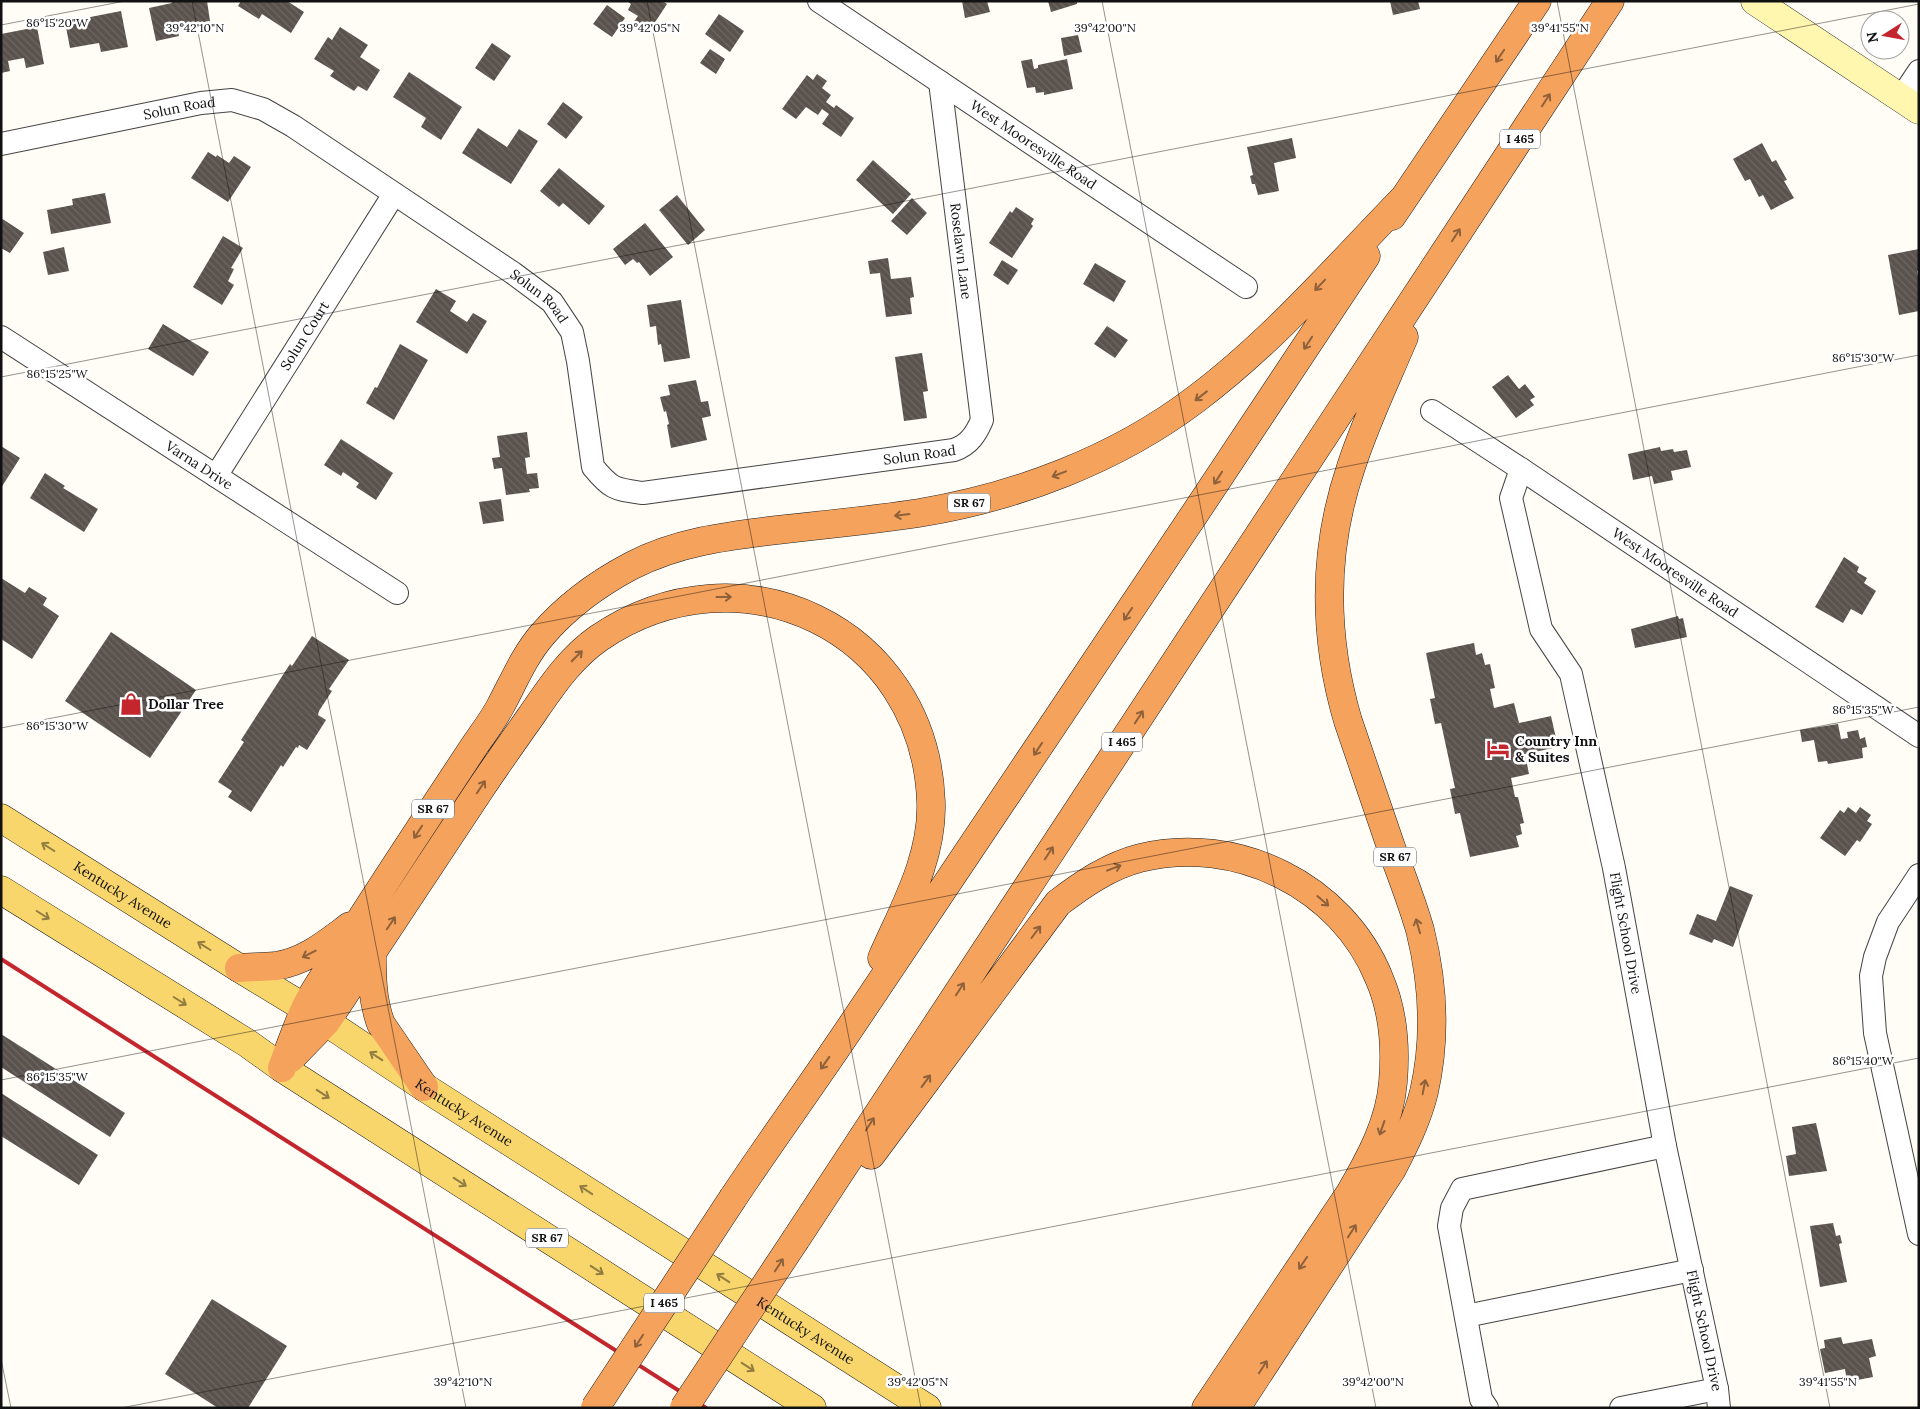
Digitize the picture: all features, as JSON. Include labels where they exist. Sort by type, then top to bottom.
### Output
[{"type":"highway","name":"I 465","points":[[595,1408],[795,1105],[854,1023],[1402,200],[1537,1]]},
{"type":"highway","name":"I 465","points":[[684,1408],[1610,1]]},
{"type":"highway","name":"SR 67","points":[[316,1015],[363,916],[497,712],[528,655],[539,639],[590,591],[634,564],[691,543],[716,538],[907,515],[956,506],[1025,486],[1074,468],[1110,451],[1175,414],[1232,370],[1290,315],[1402,200]]},
{"type":"highway","name":"SR 67","points":[[1236,1408],[1392,1170],[1409,1136],[1424,1092],[1432,1010],[1425,955],[1411,903],[1338,689],[1330,632],[1329,592],[1335,528],[1351,468],[1429,276]]},
{"type":"highway","points":[[282,1068],[316,1015],[372,952],[509,746],[561,674],[583,650],[626,621],[658,608],[708,598],[742,598],[792,608],[822,622],[845,636],[864,652],[888,678],[907,706],[921,738],[928,770],[931,804],[925,852],[916,882],[854,1023]]},
{"type":"highway","points":[[815,1209],[849,1185],[1058,903],[1081,885],[1107,870],[1140,858],[1177,852],[1216,854],[1253,862],[1283,874],[1313,892],[1340,916],[1362,945],[1379,978],[1390,1012],[1394,1049],[1393,1084],[1384,1123],[1363,1171],[1206,1408]]},
{"type":"highway","points":[[239,968],[274,966],[309,955],[363,916]]},
{"type":"highway","points":[[372,952],[372,981],[377,1013],[385,1029],[424,1087]]},
{"type":"main road","name":"Kentucky Avenue","points":[[1,818],[316,1015],[424,1087],[926,1408]]},
{"type":"main road","points":[[1,890],[246,1043],[282,1068]]},
{"type":"main road","name":"SR 67","points":[[282,1068],[812,1408]]},
{"type":"street","name":"West Mooresville Road","points":[[820,1],[1246,287]]},
{"type":"street","points":[[1755,1],[1910,104],[1919,71]]},
{"type":"street","name":"Roselawn Lane","points":[[940,82],[982,420]]},
{"type":"street","name":"Solun Road","points":[[1,144],[172,108],[232,100],[263,109],[293,126],[513,273],[552,302],[572,332],[578,360],[593,467],[604,480],[616,489],[644,493],[954,450],[962,447],[972,439],[982,420]]},
{"type":"street","name":"Solun Court","points":[[216,476],[394,194]]},
{"type":"street","name":"Varna Drive","points":[[1,337],[397,593]]},
{"type":"street","name":"West Mooresville Road","points":[[1432,411],[1919,736]]},
{"type":"street","name":"Flight School Drive","points":[[1521,469],[1511,498],[1541,629],[1571,674],[1614,868],[1665,1146],[1718,1398]]},
{"type":"street","points":[[1919,875],[1888,922],[1875,957],[1871,976],[1875,1033],[1919,1234]]},
{"type":"street","points":[[1487,1408],[1481,1399],[1449,1226],[1452,1208],[1462,1189],[1665,1146]]},
{"type":"street","points":[[1466,1316],[1692,1270]]},
{"type":"street","points":[[1621,1408],[1718,1398]]},
{"type":"building","points":[[171,1],[207,1],[210,21],[177,27],[179,36],[156,41],[149,8],[172,3]]},
{"type":"building","points":[[241,1],[287,1],[304,12],[291,33],[262,14],[259,19],[238,6]]},
{"type":"building","points":[[627,1],[662,1],[667,4],[648,33],[633,23],[638,16],[628,10],[631,4]]},
{"type":"building","points":[[962,1],[987,1],[990,12],[965,18]]},
{"type":"building","points":[[1048,1],[1077,1],[1077,4],[1051,12]]},
{"type":"building","points":[[1390,1],[1418,1],[1420,9],[1393,15]]},
{"type":"building","points":[[607,5],[625,18],[612,37],[593,24]]},
{"type":"building","points":[[121,11],[128,47],[101,52],[99,43],[70,48],[65,22]]},
{"type":"building","points":[[719,14],[744,31],[730,52],[705,34]]},
{"type":"building","points":[[37,27],[44,64],[26,68],[24,58],[8,61],[10,71],[1,73],[1,34]]},
{"type":"building","points":[[340,27],[368,45],[360,57],[380,70],[367,91],[358,86],[354,91],[330,76],[334,71],[314,59],[328,37],[332,40]]},
{"type":"building","points":[[1078,35],[1082,52],[1064,56],[1061,38]]},
{"type":"building","points":[[492,43],[511,56],[494,81],[475,68]]},
{"type":"building","points":[[710,49],[725,59],[716,74],[700,63]]},
{"type":"building","points":[[1032,59],[1034,69],[1038,68],[1038,65],[1067,59],[1073,89],[1044,95],[1044,92],[1036,93],[1035,87],[1027,88],[1021,61]]},
{"type":"building","points":[[409,72],[462,107],[441,140],[421,127],[426,118],[393,97]]},
{"type":"building","points":[[817,74],[827,81],[822,88],[831,95],[826,102],[834,108],[836,105],[854,118],[841,137],[822,124],[829,114],[822,109],[818,115],[806,107],[796,119],[782,109],[807,75],[813,80]]},
{"type":"building","points":[[563,102],[583,117],[566,139],[547,124]]},
{"type":"building","points":[[478,128],[507,147],[519,129],[538,141],[511,184],[462,153]]},
{"type":"building","points":[[1292,138],[1296,158],[1274,163],[1279,191],[1258,195],[1255,184],[1252,184],[1250,176],[1253,175],[1247,147]]},
{"type":"building","points":[[1762,143],[1772,162],[1776,160],[1787,180],[1784,181],[1794,198],[1771,210],[1763,195],[1759,197],[1750,179],[1745,181],[1733,159]]},
{"type":"building","points":[[208,152],[216,157],[217,155],[229,163],[234,156],[251,167],[228,202],[191,178]]},
{"type":"building","points":[[873,160],[911,194],[893,214],[856,180]]},
{"type":"building","points":[[559,168],[605,206],[589,225],[563,203],[559,207],[540,191]]},
{"type":"building","points":[[105,193],[111,223],[51,234],[47,210],[73,205],[72,199]]},
{"type":"building","points":[[677,195],[705,230],[688,245],[659,210]]},
{"type":"building","points":[[912,198],[927,213],[907,235],[891,221]]},
{"type":"building","points":[[1016,207],[1034,219],[1031,224],[1033,226],[1012,258],[989,243],[1010,211],[1012,213]]},
{"type":"building","points":[[1,218],[24,233],[10,253],[1,248]]},
{"type":"building","points":[[645,223],[673,257],[650,276],[639,262],[637,263],[633,259],[625,265],[613,249]]},
{"type":"building","points":[[223,236],[243,248],[231,268],[234,269],[228,281],[234,285],[222,305],[193,287]]},
{"type":"building","points":[[64,247],[69,271],[48,275],[43,252]]},
{"type":"building","points":[[1919,249],[1919,270],[1917,271],[1919,311],[1899,315],[1888,255]]},
{"type":"building","points":[[888,258],[891,279],[911,277],[914,297],[910,298],[912,314],[886,317],[880,273],[870,274],[868,261]]},
{"type":"building","points":[[1002,260],[1018,270],[1008,285],[993,275]]},
{"type":"building","points":[[1095,263],[1126,281],[1114,302],[1083,284]]},
{"type":"building","points":[[436,289],[456,301],[450,311],[467,322],[473,313],[487,321],[467,354],[416,322]]},
{"type":"building","points":[[681,300],[690,358],[664,362],[661,344],[658,345],[656,326],[650,327],[647,305]]},
{"type":"building","points":[[163,324],[209,352],[193,376],[148,349]]},
{"type":"building","points":[[1107,326],[1128,340],[1115,358],[1094,344]]},
{"type":"building","points":[[400,344],[428,360],[394,420],[366,403],[375,387],[377,388]]},
{"type":"building","points":[[922,353],[928,391],[923,392],[927,418],[904,421],[895,357]]},
{"type":"building","points":[[1508,375],[1519,389],[1525,384],[1535,397],[1530,400],[1534,405],[1516,418],[1492,387]]},
{"type":"building","points":[[696,380],[701,402],[708,401],[711,416],[702,418],[707,440],[671,448],[667,425],[669,424],[660,397],[670,395],[668,385]]},
{"type":"building","points":[[527,432],[530,457],[525,458],[527,474],[537,473],[539,488],[529,489],[530,492],[506,495],[502,468],[494,469],[492,458],[500,457],[497,436]]},
{"type":"building","points":[[341,439],[393,473],[376,500],[356,487],[359,483],[343,472],[341,476],[324,465]]},
{"type":"building","points":[[1,446],[20,458],[1,488]]},
{"type":"building","points":[[1660,447],[1661,451],[1673,449],[1674,452],[1687,450],[1691,467],[1671,471],[1673,480],[1654,484],[1652,476],[1633,480],[1628,454]]},
{"type":"building","points":[[45,473],[65,486],[63,488],[98,509],[84,532],[30,498]]},
{"type":"building","points":[[501,499],[504,521],[483,524],[479,502]]},
{"type":"building","points":[[1844,557],[1859,567],[1857,572],[1867,578],[1864,583],[1876,591],[1862,615],[1851,609],[1843,623],[1815,607]]},
{"type":"building","points":[[1,578],[25,593],[29,587],[47,598],[43,605],[59,616],[32,659],[1,639]]},
{"type":"building","points":[[1678,616],[1679,619],[1683,618],[1687,637],[1635,648],[1631,629]]},
{"type":"building","points":[[111,632],[196,690],[150,758],[65,701]]},
{"type":"building","points":[[312,636],[349,660],[329,689],[332,691],[318,715],[326,720],[307,750],[299,745],[298,748],[296,747],[283,767],[281,765],[251,812],[228,797],[232,791],[218,782],[244,742],[241,740],[290,664],[292,666]]},
{"type":"building","name":"Country Inn & Suites","points":[[1474,643],[1476,655],[1482,653],[1485,665],[1490,664],[1495,688],[1490,689],[1494,708],[1514,703],[1519,723],[1551,716],[1558,747],[1525,754],[1529,774],[1511,778],[1524,823],[1520,824],[1522,834],[1516,836],[1519,847],[1470,857],[1460,813],[1455,814],[1450,789],[1455,788],[1441,723],[1435,724],[1430,699],[1435,698],[1426,653]]},
{"type":"building","points":[[1838,724],[1841,739],[1848,738],[1847,732],[1858,730],[1860,739],[1865,737],[1867,747],[1862,748],[1863,758],[1828,764],[1827,761],[1818,762],[1814,740],[1802,742],[1800,730]]},
{"type":"building","points":[[1848,807],[1856,813],[1860,807],[1871,815],[1867,821],[1872,824],[1860,842],[1857,840],[1845,856],[1820,838],[1840,810],[1844,813]]},
{"type":"building","points":[[1730,886],[1753,895],[1733,947],[1714,939],[1712,943],[1689,934],[1697,914],[1716,921]]},
{"type":"building","points":[[1,1034],[125,1113],[110,1137],[1,1067]]},
{"type":"building","points":[[1,1093],[98,1155],[79,1185],[1,1136]]},
{"type":"building","points":[[1816,1123],[1827,1171],[1789,1176],[1786,1156],[1796,1154],[1792,1127]]},
{"type":"building","points":[[1833,1223],[1836,1236],[1840,1235],[1842,1243],[1839,1244],[1847,1282],[1820,1287],[1810,1226]]},
{"type":"building","points":[[212,1299],[287,1346],[248,1408],[218,1408],[165,1374]]},
{"type":"building","points":[[1841,1337],[1843,1344],[1872,1339],[1876,1356],[1869,1358],[1873,1377],[1847,1382],[1845,1369],[1825,1373],[1820,1349],[1825,1348],[1824,1340]]},
{"type":"railway","points":[[1,959],[706,1408]]},
{"type":"place","name":"Dollar Tree","points":[[131,704]]},
{"type":"place","name":"Country Inn & Suites","points":[[1498,749]]}]
